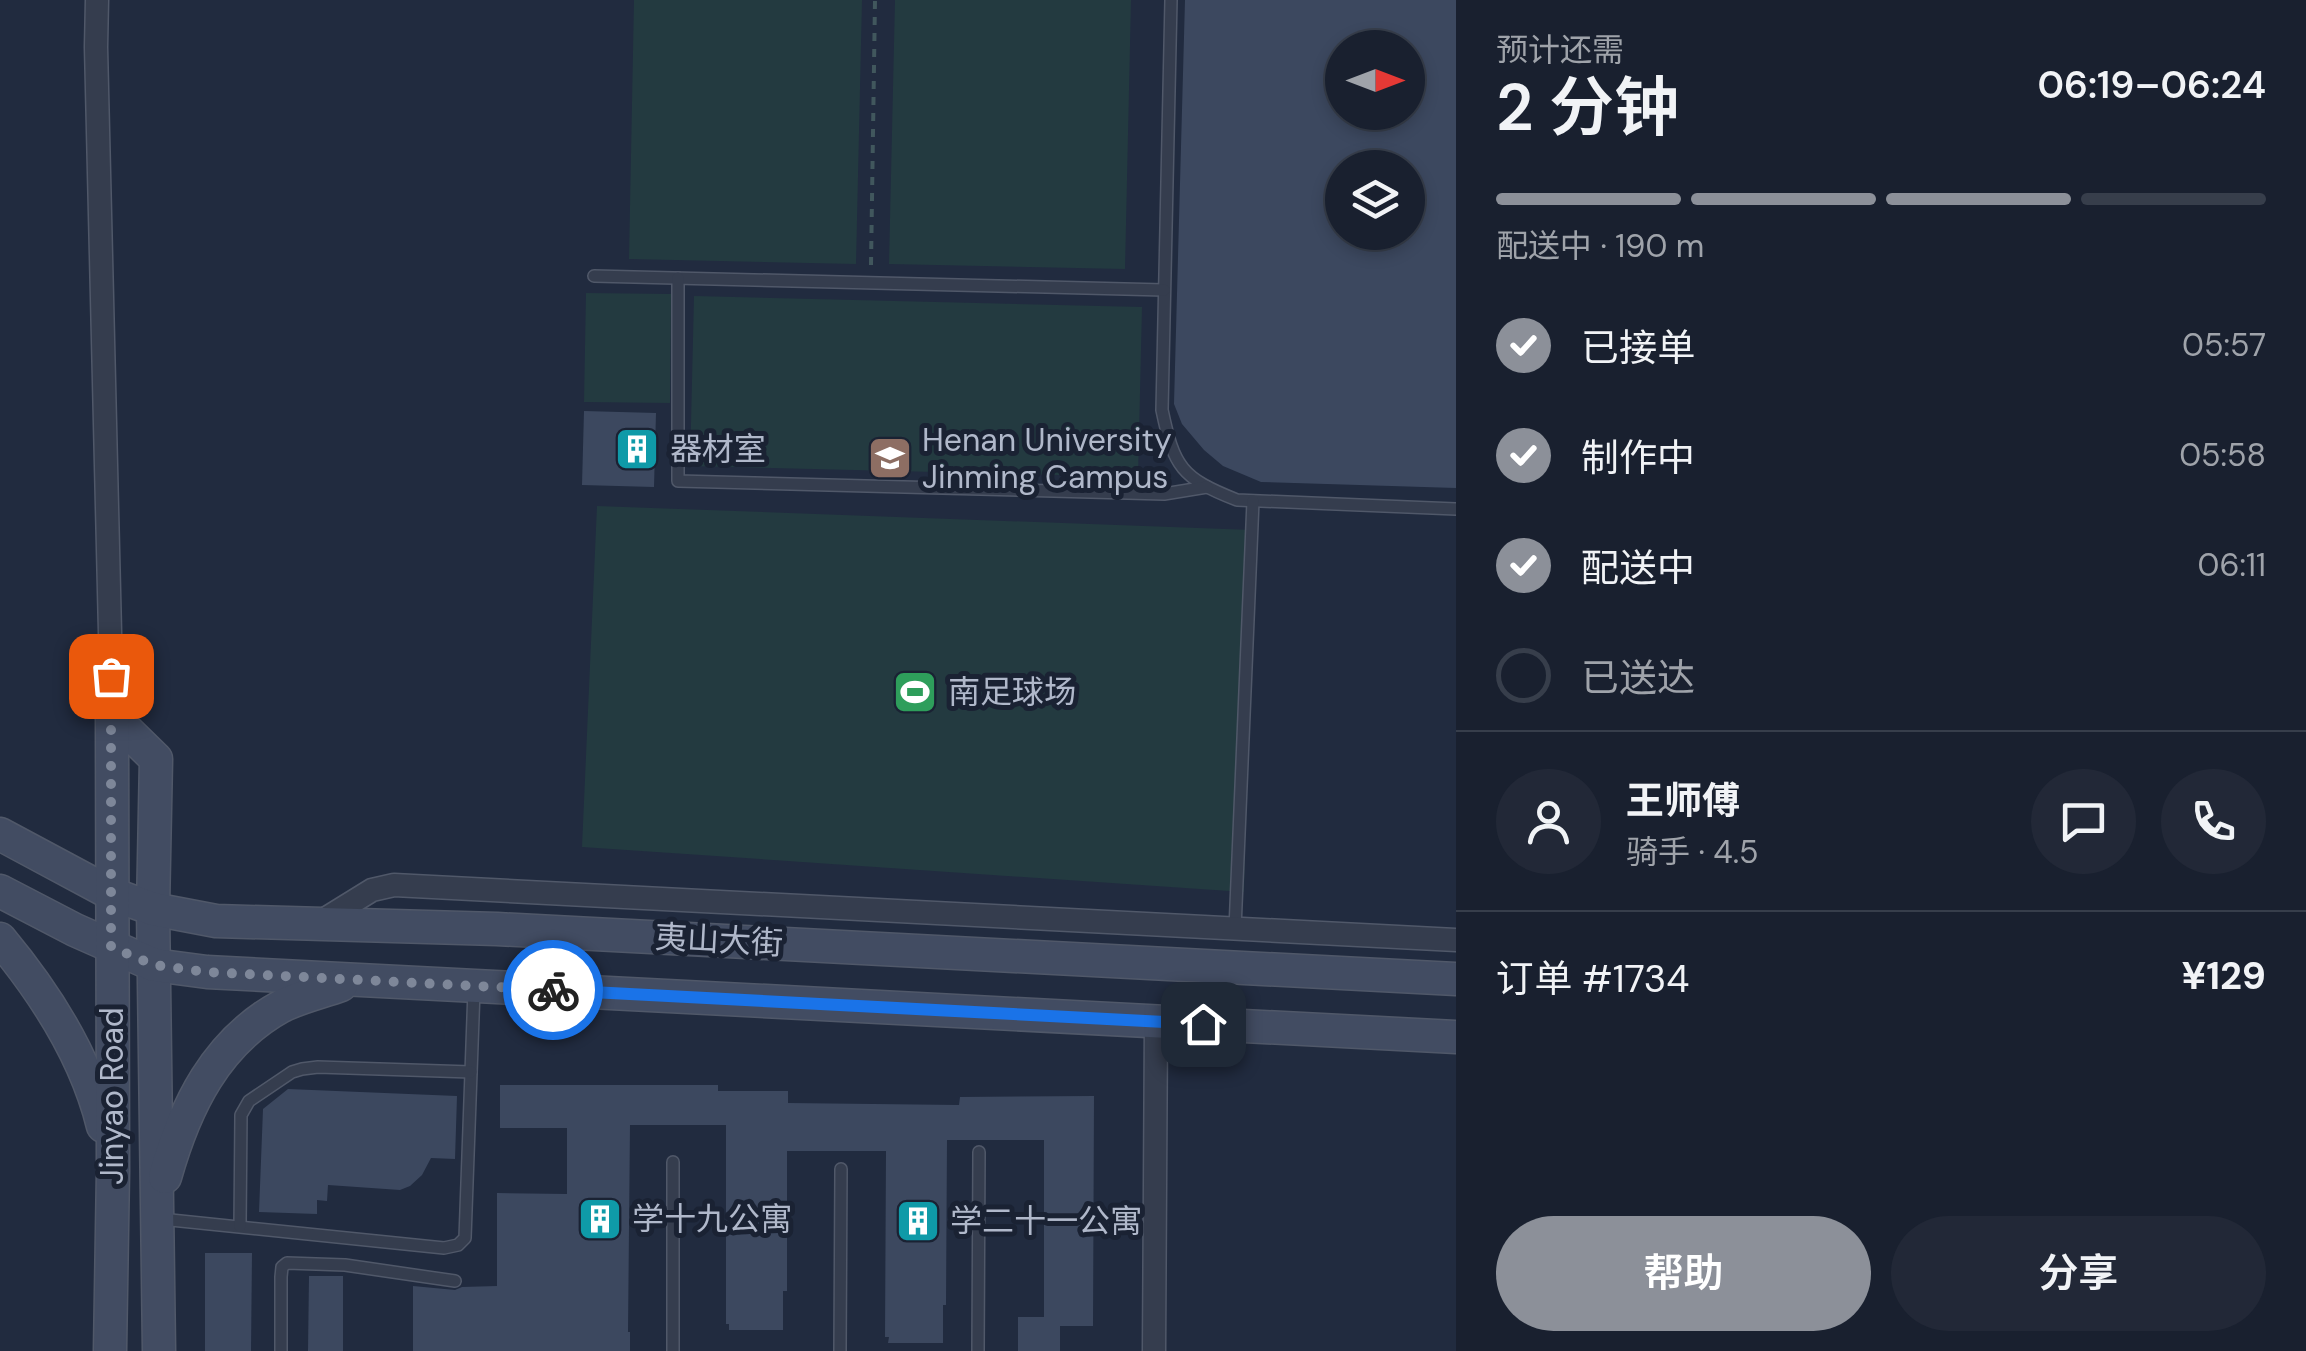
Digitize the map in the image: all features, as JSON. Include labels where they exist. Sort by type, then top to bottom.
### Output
[{"type":"main road","name":"Jinyao Road","points":[[110,1351],[112,716]]},
{"type":"main road","name":"Jinyao Road","points":[[112,716],[156,759],[153,909],[158,1351]]},
{"type":"main road","name":"夷山大街","points":[[0,834],[112,894],[153,909],[216,921],[497,929],[1456,979]]},
{"type":"main road","name":"夷山大街","points":[[0,891],[154,965],[206,972],[1456,1038]]},
{"type":"main road","points":[[0,939],[58,1018],[94,1098],[113,1170]]},
{"type":"main road","points":[[158,1212],[167,1170],[194,1098],[223,1052],[256,1022],[286,1004],[356,980]]},
{"type":"street","points":[[97,0],[112,716]]},
{"type":"street","points":[[316,924],[372,890],[394,885],[1456,940]]},
{"type":"street","points":[[1154,1351],[1156,1022]]},
{"type":"lane","points":[[1171,0],[1162,410],[1170,449],[1186,474],[1237,500],[1456,508]]},
{"type":"lane","points":[[594,276],[1164,290]]},
{"type":"lane","points":[[678,278],[678,481],[1164,494],[1207,486]]},
{"type":"lane","points":[[1235,929],[1253,501]]},
{"type":"lane","points":[[158,1212],[240,1226],[444,1248],[458,1244],[465,1238],[474,986]]},
{"type":"lane","points":[[240,1226],[241,1115],[249,1101],[292,1072],[318,1067],[471,1072]]},
{"type":"lane","points":[[978,1152],[978,1351]]},
{"type":"lane","points":[[673,1351],[674,1162]]},
{"type":"lane","points":[[840,1168],[840,1351]]},
{"type":"lane","points":[[281,1351],[281,1277],[282,1267],[287,1263],[345,1265],[455,1281]]},
{"type":"path","points":[[870,283],[875,0]]},
{"type":"green space","points":[[634,0],[862,0],[856,264],[629,259]]},
{"type":"green space","points":[[895,0],[1131,0],[1125,269],[889,264]]},
{"type":"green space","points":[[586,293],[671,294],[670,403],[584,402]]},
{"type":"green space","points":[[694,296],[1142,307],[1138,477],[690,466]]},
{"type":"green space","points":[[597,506],[1252,530],[1244,892],[582,847]]},
{"type":"building","points":[[1185,0],[1456,0],[1456,488],[1261,482],[1223,466],[1182,424],[1174,404]]},
{"type":"building","points":[[584,411],[656,413],[654,487],[582,485]]},
{"type":"building","points":[[500,1085],[718,1085],[718,1091],[788,1091],[788,1103],[959,1105],[960,1097],[1094,1096],[1093,1326],[1060,1326],[1060,1351],[1018,1351],[1018,1317],[1044,1317],[1044,1140],[947,1140],[943,1343],[888,1343],[886,1151],[787,1151],[787,1291],[783,1291],[783,1330],[729,1330],[726,1125],[630,1125],[630,1351],[413,1351],[413,1286],[455,1290],[497,1286],[497,1193],[567,1194],[567,1128],[500,1128]]},
{"type":"building","points":[[288,1089],[457,1096],[455,1159],[431,1158],[422,1175],[400,1190],[328,1185],[327,1201],[317,1200],[317,1214],[259,1212],[263,1109]]},
{"type":"building","points":[[205,1253],[252,1253],[251,1351],[205,1351]]},
{"type":"building","points":[[309,1276],[343,1276],[343,1351],[308,1351]]},
{"type":"way so far","points":[[111,676],[111,947],[154,965],[206,972],[553,990]]},
{"type":"place","name":"器材室","points":[[637,449]]},
{"type":"place","name":"Henan University Jinming Campus","points":[[890,458]]},
{"type":"place","name":"南足球场","points":[[915,692]]},
{"type":"place","name":"学十九公寓","points":[[600,1219]]},
{"type":"place","name":"学二十一公寓","points":[[918,1221]]},
{"type":"route","points":[[553,990],[1203,1024]]}]
